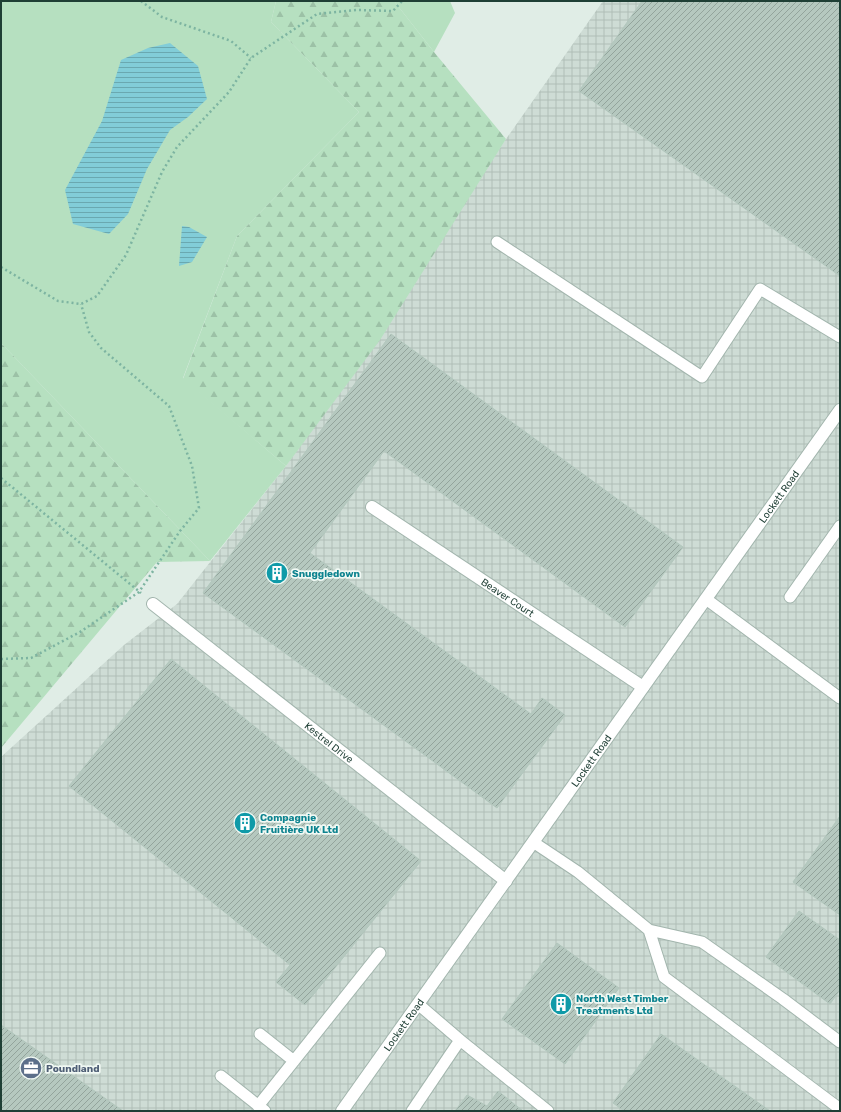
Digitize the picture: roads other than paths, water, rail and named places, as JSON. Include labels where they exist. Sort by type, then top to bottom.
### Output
[{"type":"street","name":"Lockett Road","points":[[342,1111],[840,410]]},
{"type":"street","name":"Beaver Court","points":[[372,507],[643,687]]},
{"type":"street","name":"Kestrel Drive","points":[[153,604],[506,881]]},
{"type":"lane","points":[[497,242],[702,377],[760,289],[840,337]]},
{"type":"lane","points":[[790,597],[840,526]]},
{"type":"lane","points":[[706,599],[840,698]]},
{"type":"lane","points":[[533,842],[578,872],[649,930],[702,942],[783,999],[840,1042]]},
{"type":"lane","points":[[649,930],[664,977],[840,1108]]},
{"type":"lane","points":[[221,1076],[262,1108],[294,1061],[380,953]]},
{"type":"lane","points":[[418,1004],[548,1111]]},
{"type":"lane","points":[[260,1034],[294,1061]]},
{"type":"lane","points":[[412,1111],[460,1040]]},
{"type":"water","points":[[170,43],[198,66],[207,99],[188,117],[170,130],[147,169],[128,214],[109,234],[73,224],[65,190],[102,121],[121,60],[148,48]]},
{"type":"water","points":[[182,226],[189,227],[207,237],[192,262],[179,266]]},
{"type":"place","name":"Snuggledown","points":[[277,573]]},
{"type":"place","name":"Compagnie Fruitière UK Ltd","points":[[245,823]]},
{"type":"place","name":"North West Timber Treatments Ltd","points":[[561,1004]]},
{"type":"place","name":"Poundland","points":[[31,1068]]}]
